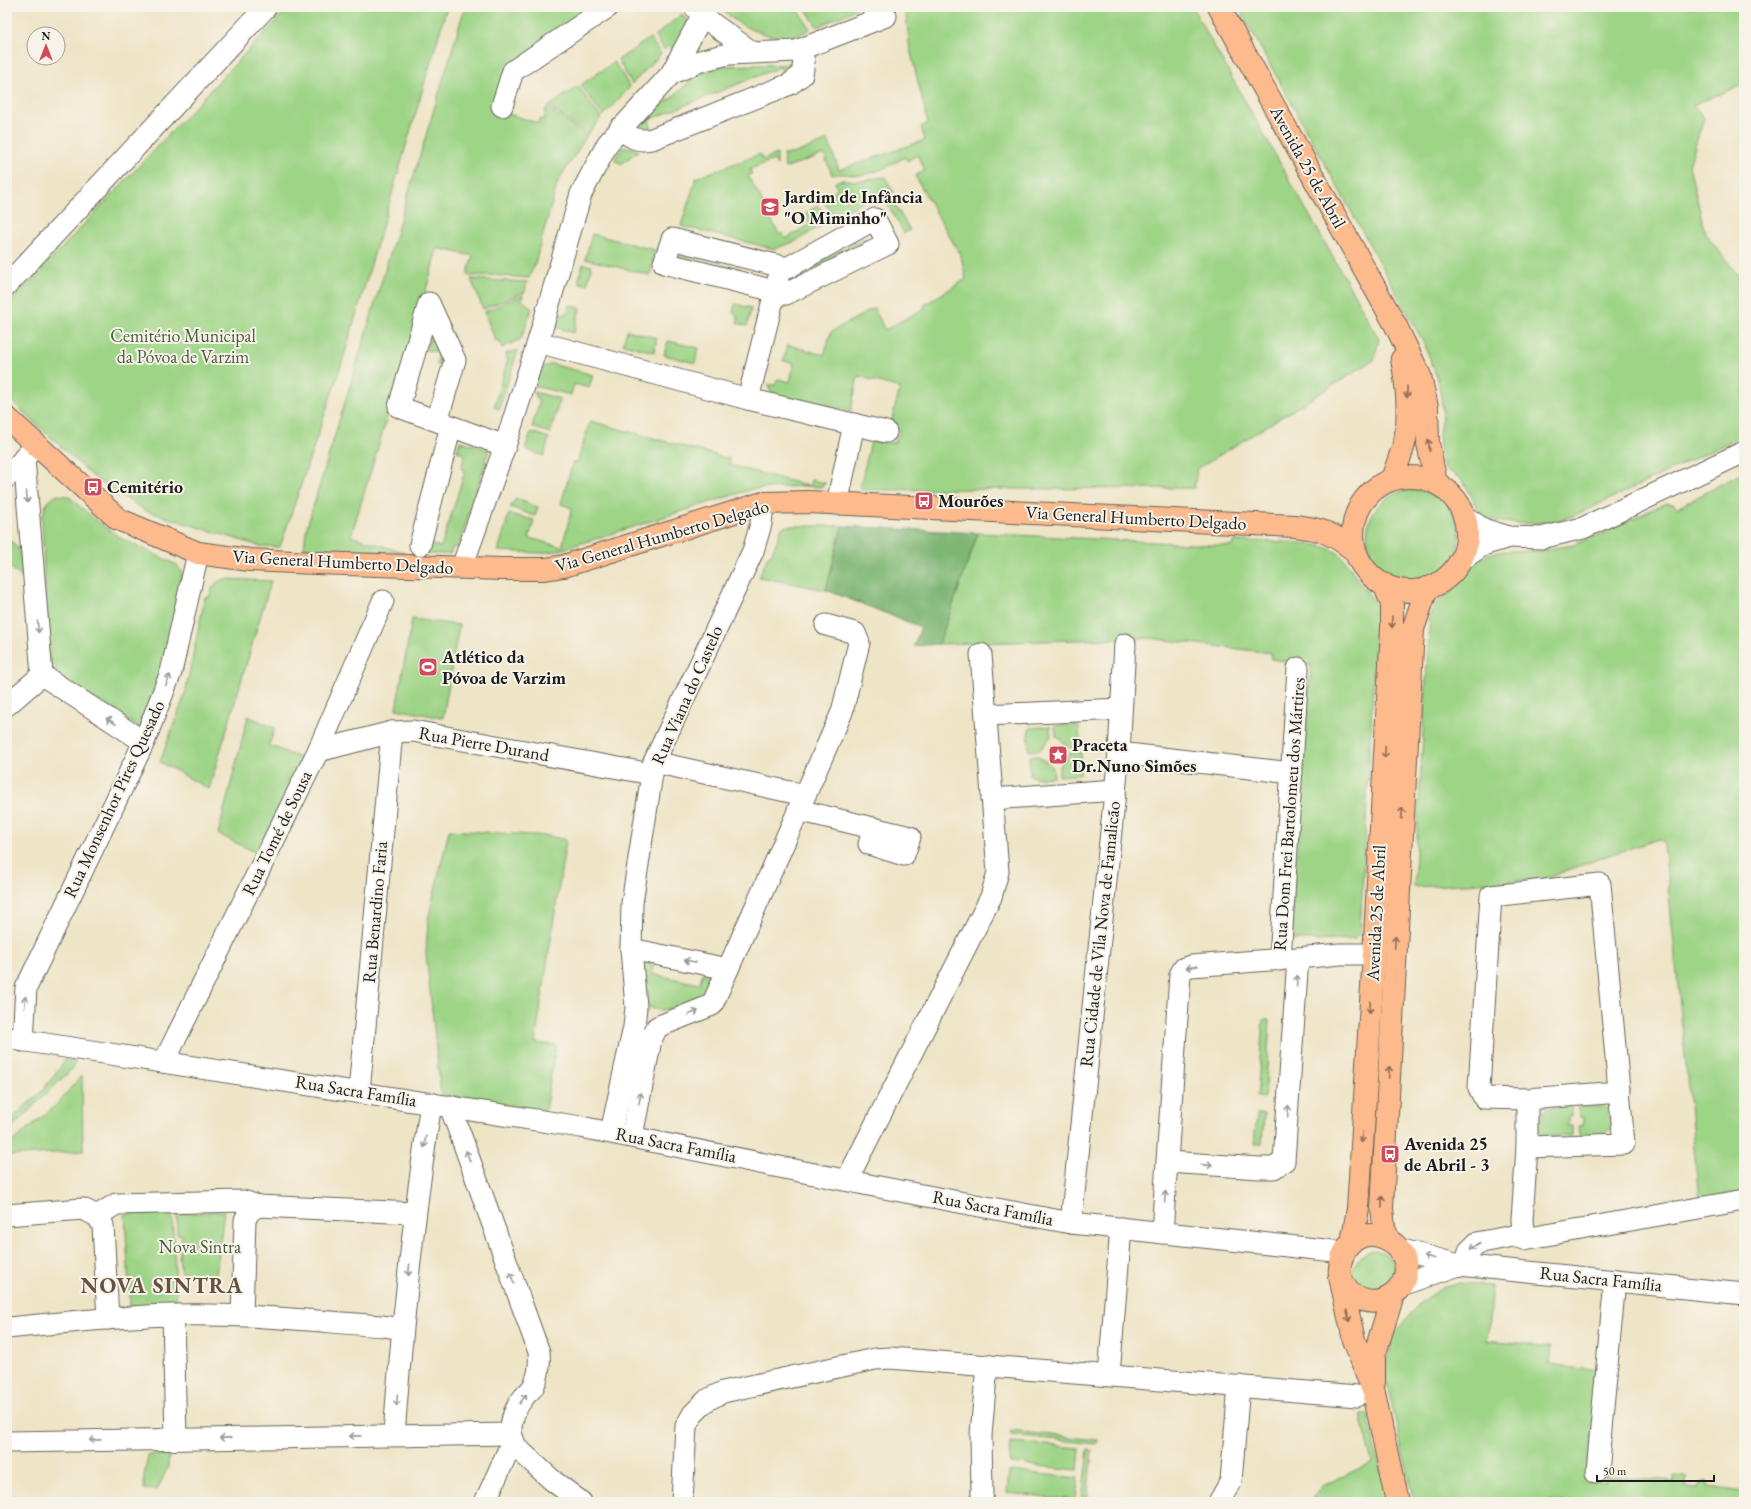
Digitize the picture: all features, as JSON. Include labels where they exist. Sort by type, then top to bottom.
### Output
[{"type":"main road","name":"Avenida 25 de Abril","points":[[1219,7],[1396,326],[1420,376],[1427,407],[1428,443],[1436,483]]},
{"type":"main road","name":"Avenida 25 de Abril","points":[[1392,479],[1405,440],[1407,419],[1407,382],[1396,326]]},
{"type":"main road","name":"Via General Humberto Delgado","points":[[7,418],[30,452],[118,519],[198,553],[250,560],[545,569],[564,566],[763,503],[837,504],[1314,528],[1337,522],[1359,507]]},
{"type":"main road","points":[[1407,477],[1422,478],[1436,483],[1448,491],[1458,503],[1464,516],[1467,531],[1466,545],[1461,560],[1452,572],[1441,581],[1428,588],[1413,590],[1398,589],[1384,584],[1371,576],[1355,551],[1353,536],[1354,522],[1359,507],[1367,495],[1392,479],[1407,477]]},
{"type":"main road","name":"Via General Humberto Delgado","points":[[1314,528],[1338,537],[1355,551]]},
{"type":"main road","name":"Avenida 25 de Abril","points":[[1384,584],[1392,604],[1392,628],[1358,1209],[1348,1247],[1339,1269],[1365,1395],[1397,1502]]},
{"type":"main road","name":"Avenida 25 de Abril","points":[[1365,1395],[1374,1356],[1397,1290],[1405,1276],[1406,1266],[1404,1257],[1384,1228],[1382,1208],[1398,881],[1413,629],[1428,588]]},
{"type":"main road","points":[[1348,1247],[1361,1238],[1370,1236],[1380,1236],[1394,1244]]},
{"type":"main road","points":[[1340,1278],[1352,1295],[1362,1300],[1372,1302],[1383,1300],[1397,1290]]},
{"type":"street","points":[[7,286],[266,7]]},
{"type":"street","points":[[502,106],[513,72],[608,7]]},
{"type":"street","points":[[462,567],[505,446],[538,342],[581,194],[608,143],[620,128],[671,74],[699,12],[752,52]]},
{"type":"street","points":[[671,74],[700,61],[728,54],[799,50],[886,16]]},
{"type":"street","points":[[620,128],[628,135],[640,141],[652,140],[790,84],[802,75],[804,61],[799,50]]},
{"type":"street","points":[[875,219],[888,244],[786,294],[774,292],[664,263],[672,239],[787,268],[875,219]]},
{"type":"street","points":[[748,399],[781,267]]},
{"type":"street","points":[[420,545],[444,424],[455,360],[429,303],[399,407],[444,424],[505,446]]},
{"type":"street","points":[[538,342],[748,399],[886,432]]},
{"type":"street","points":[[837,504],[854,424]]},
{"type":"street","points":[[7,477],[30,452]]},
{"type":"street","points":[[30,452],[42,675]]},
{"type":"street","points":[[1464,516],[1483,529],[1509,537],[1541,538],[1583,528],[1744,452]]},
{"type":"street","name":"Rua Viana do Castelo","points":[[632,1136],[643,1033],[636,1007],[631,949],[632,903],[653,768],[753,551],[761,524],[763,503]]},
{"type":"street","points":[[1461,560],[1483,545],[1509,537]]},
{"type":"street","name":"Rua Monsenhor Pires Quesado","points":[[15,1040],[26,988],[144,742],[171,672],[198,553]]},
{"type":"street","name":"Rua Tomé de Sousa","points":[[164,1062],[318,751],[383,601]]},
{"type":"street","points":[[643,1033],[712,1005],[842,712],[859,643],[855,633],[826,625]]},
{"type":"street","name":"Rua Cidade de Vila Nova de Famalicão","points":[[1071,1223],[1119,753],[1125,644]]},
{"type":"street","points":[[846,1180],[991,897],[998,872],[981,654]]},
{"type":"street","name":"Rua Dom Frei Bartolomeu dos Mártires","points":[[1168,1162],[1274,1168],[1284,1161],[1292,772],[1298,668]]},
{"type":"street","points":[[7,704],[42,675]]},
{"type":"street","points":[[42,675],[144,742]]},
{"type":"street","points":[[986,715],[1121,709]]},
{"type":"street","name":"Rua Pierre Durand","points":[[318,751],[392,732],[413,731],[653,768],[801,803],[874,828]]},
{"type":"street","name":"Rua Benardino Faria","points":[[359,1092],[392,732]]},
{"type":"street","points":[[1119,753],[1292,772]]},
{"type":"street","points":[[992,799],[1115,790]]},
{"type":"street","points":[[1527,1147],[1624,1144],[1620,1092],[1600,884],[1491,896],[1479,1088],[1484,1098],[1528,1099],[1620,1092]]},
{"type":"street","points":[[631,949],[728,969]]},
{"type":"street","points":[[1162,1233],[1180,975],[1184,968],[1191,966],[1340,954],[1374,954]]},
{"type":"street","name":"Rua Viana do Castelo","points":[[611,1132],[643,1033]]},
{"type":"street","name":"Rua Sacra Família","points":[[15,1040],[65,1046],[611,1132],[846,1180],[1071,1223],[1162,1233],[1348,1247]]},
{"type":"street","points":[[1524,1239],[1522,1220],[1527,1147],[1528,1099]]},
{"type":"street","points":[[394,1435],[402,1329],[415,1213],[440,1105]]},
{"type":"street","points":[[440,1105],[539,1352],[540,1364],[534,1386],[515,1411],[510,1423],[512,1437],[516,1447],[552,1480],[581,1502]]},
{"type":"street","points":[[1462,1265],[1469,1251],[1477,1243],[1513,1236],[1524,1239],[1744,1200]]},
{"type":"street","points":[[98,1216],[116,1204],[243,1201],[258,1206],[415,1213]]},
{"type":"street","points":[[242,1315],[245,1220],[249,1212],[258,1206]]},
{"type":"street","points":[[7,1215],[83,1209],[98,1216],[103,1225],[108,1319]]},
{"type":"street","points":[[1109,1375],[1122,1228]]},
{"type":"street","points":[[1489,1268],[1490,1255],[1494,1250],[1518,1245],[1524,1239]]},
{"type":"street","name":"Rua Sacra Família","points":[[1394,1244],[1462,1265],[1744,1294]]},
{"type":"street","name":"Rua Sacra Família","points":[[1397,1290],[1462,1265]]},
{"type":"street","points":[[1597,1471],[1615,1281]]},
{"type":"street","points":[[7,1328],[173,1315],[242,1315],[383,1326],[402,1329]]},
{"type":"street","points":[[173,1315],[176,1439]]},
{"type":"street","points":[[682,1502],[686,1426],[693,1414],[707,1400],[723,1392],[875,1359],[890,1358],[987,1365],[1365,1395]]},
{"type":"street","points":[[983,1502],[981,1435],[987,1365]]},
{"type":"street","points":[[1219,1502],[1231,1481],[1239,1386]]},
{"type":"street","points":[[7,1442],[394,1435],[512,1437]]},
{"type":"street","points":[[485,1502],[512,1437]]},
{"type":"green space","name":"Cemitério Municipal da Póvoa de Varzim","points":[[289,7],[447,7],[341,366],[280,547],[259,546],[146,511],[96,479],[7,397],[7,306]]},
{"type":"green space","points":[[465,7],[601,7],[507,69],[505,113],[538,123],[540,119],[544,120],[546,108],[587,136],[558,181],[535,263],[529,278],[489,275],[469,276],[468,272],[473,256],[437,248],[428,283],[351,536],[405,553],[304,548],[306,530]]},
{"type":"green space","points":[[720,7],[796,7],[810,29],[800,34],[788,37],[762,33],[750,29],[738,22]]},
{"type":"green space","points":[[855,7],[857,9],[817,27],[805,8]]},
{"type":"green space","points":[[905,7],[1192,7],[1379,339],[1374,360],[1197,469],[1194,488],[859,490],[871,442],[894,443],[900,431],[891,423],[900,388],[858,376],[851,411],[777,395],[770,391],[768,385],[775,385],[778,379],[790,382],[794,363],[783,361],[788,345],[824,355],[831,332],[874,308],[885,330],[925,308],[924,305],[966,279],[960,251],[958,251],[915,176],[925,170],[917,155],[907,161],[905,157],[884,168],[867,174],[832,175],[824,154],[785,168],[783,154],[793,154],[828,140],[839,170],[925,140],[921,127],[928,123],[910,49]]},
{"type":"green space","points":[[1238,7],[1744,7],[1744,84],[1693,105],[1704,118],[1689,165],[1705,233],[1744,283],[1744,435],[1591,508],[1564,519],[1522,524],[1500,522],[1481,516],[1468,489],[1460,479],[1445,469],[1441,457],[1439,434],[1443,410],[1438,380],[1424,343]]},
{"type":"green space","points":[[682,14],[687,24],[678,50],[668,46],[664,50],[655,36]]},
{"type":"green space","points":[[650,38],[661,54],[632,84],[618,60]]},
{"type":"green space","points":[[614,62],[630,87],[603,116],[581,85]]},
{"type":"green space","points":[[796,64],[795,71],[784,75],[780,67],[649,120],[652,130],[638,135],[635,129],[699,74],[721,66]]},
{"type":"green space","points":[[578,86],[601,118],[588,134],[548,107]]},
{"type":"green space","points":[[624,147],[633,148],[638,151],[621,164],[615,160],[616,156]]},
{"type":"green space","points":[[760,154],[763,160],[777,154],[777,165],[774,160],[750,169],[752,174],[748,176],[767,210],[765,210],[780,235],[782,233],[786,239],[810,224],[805,215],[817,205],[831,220],[796,241],[774,249],[681,226],[696,178]]},
{"type":"green space","points":[[885,177],[894,193],[890,197],[910,230],[904,233],[880,191],[836,217],[823,201],[837,189],[835,182],[845,180],[863,181]]},
{"type":"green space","points":[[592,234],[655,250],[650,275],[585,259]]},
{"type":"green space","points":[[866,238],[868,241],[810,271],[808,267]]},
{"type":"green space","points":[[676,253],[740,268],[739,273],[675,257]]},
{"type":"green space","points":[[583,264],[592,266],[587,285],[578,282]]},
{"type":"green space","points":[[471,279],[527,282],[525,292],[483,309]]},
{"type":"green space","points":[[523,295],[522,300],[532,309],[521,339],[502,348],[499,340],[496,341],[484,312]]},
{"type":"green space","points":[[735,304],[751,308],[747,326],[737,323],[738,320],[736,314],[733,313]]},
{"type":"green space","points":[[570,305],[580,308],[574,333],[552,326],[555,317],[567,313]]},
{"type":"green space","points":[[627,330],[657,338],[654,352],[623,344]]},
{"type":"green space","points":[[433,333],[451,367],[437,365],[438,352],[426,350]]},
{"type":"green space","points":[[668,341],[699,348],[695,363],[664,355]]},
{"type":"green space","points":[[518,350],[499,409],[494,407],[508,359],[505,354]]},
{"type":"green space","points":[[552,364],[593,375],[589,388],[574,384],[571,395],[534,386],[541,368]]},
{"type":"green space","points":[[534,392],[560,399],[550,433],[532,427],[539,403]]},
{"type":"green space","points":[[590,421],[730,459],[729,465],[809,486],[811,480],[825,483],[820,487],[802,486],[752,489],[557,551],[540,553],[498,551],[509,514],[534,520],[529,538],[562,547],[572,508],[561,504],[573,462],[577,463]]},
{"type":"green space","points":[[531,432],[549,438],[544,456],[525,449]]},
{"type":"green space","points":[[460,441],[489,450],[458,548],[453,547],[450,554],[426,554],[429,544],[441,547],[465,471],[461,469],[465,454],[457,451]]},
{"type":"green space","points":[[1744,472],[1744,1192],[1699,1199],[1664,843],[1659,839],[1606,856],[1544,879],[1414,887],[1430,615],[1435,604],[1455,588],[1478,561],[1488,554],[1503,551],[1536,551],[1574,545],[1599,535],[1666,503],[1674,504],[1677,508]]},
{"type":"green space","points":[[1413,490],[1431,494],[1445,504],[1455,518],[1459,536],[1455,554],[1445,568],[1431,578],[1413,582],[1395,578],[1381,568],[1371,554],[1367,536],[1371,518],[1381,504],[1395,494]]},
{"type":"green space","points":[[57,495],[68,496],[103,526],[123,539],[177,565],[182,574],[182,584],[161,683],[143,730],[56,674],[50,666],[47,652],[42,516],[47,502]]},
{"type":"green space","points":[[516,499],[538,507],[535,516],[510,507]]},
{"type":"green space","points":[[786,526],[842,526],[826,590],[759,577],[768,556],[771,555],[782,528]]},
{"type":"green space","points":[[842,526],[978,533],[939,644],[914,646],[921,627],[826,590]]},
{"type":"green space","points":[[978,533],[1232,546],[1234,541],[1289,542],[1331,549],[1342,557],[1372,599],[1377,612],[1360,932],[1355,939],[1316,941],[1290,940],[1311,665],[1271,659],[1271,653],[1149,638],[939,644]]},
{"type":"green space","points":[[7,539],[19,550],[22,578],[7,565]]},
{"type":"green space","points":[[225,579],[271,581],[209,789],[160,762],[185,694],[205,597],[209,598],[214,586],[218,582]]},
{"type":"green space","name":"Atlético da Póvoa de Varzim","points":[[412,619],[459,625],[443,718],[396,709]]},
{"type":"green space","points":[[248,716],[275,728],[269,745],[304,760],[261,855],[218,834]]},
{"type":"green space","points":[[1073,724],[1079,727],[1080,747],[1070,748],[1056,736],[1055,726]]},
{"type":"green space","points":[[1050,726],[1051,736],[1040,750],[1029,751],[1028,734],[1030,728]]},
{"type":"green space","points":[[1081,752],[1082,769],[1079,775],[1059,776],[1059,767],[1070,753]]},
{"type":"green space","points":[[1029,756],[1038,756],[1053,767],[1054,777],[1035,778],[1030,775]]},
{"type":"green space","points":[[449,830],[549,836],[566,840],[535,1043],[556,1045],[545,1111],[441,1095],[426,953],[428,920]]},
{"type":"green space","points":[[650,960],[654,961],[652,974],[699,984],[703,973],[709,975],[709,991],[705,997],[694,1003],[662,1010],[656,1010],[649,1007],[644,994],[643,967],[645,963]]},
{"type":"green space","points":[[1263,1020],[1270,1020],[1265,1098],[1257,1097]]},
{"type":"green space","points":[[64,1060],[76,1061],[73,1068],[7,1132],[7,1123],[42,1091],[63,1064]]},
{"type":"green space","points":[[82,1075],[83,1151],[7,1156],[7,1146],[55,1106]]},
{"type":"green space","points":[[1571,1106],[1571,1116],[1568,1116],[1568,1126],[1572,1126],[1572,1136],[1553,1137],[1544,1135],[1540,1132],[1538,1129],[1538,1116],[1542,1112],[1553,1107]]},
{"type":"green space","points":[[1579,1106],[1604,1107],[1611,1111],[1613,1127],[1602,1136],[1580,1137],[1579,1126],[1583,1126],[1583,1117],[1579,1117]]},
{"type":"green space","points":[[1257,1114],[1264,1114],[1262,1144],[1254,1144]]},
{"type":"green space","name":"Nova Sintra","points":[[224,1211],[216,1275],[211,1278],[181,1273],[179,1258],[182,1235],[177,1234],[177,1214]]},
{"type":"green space","points":[[172,1212],[177,1305],[130,1306],[125,1214]]},
{"type":"green space","points":[[1374,1250],[1390,1257],[1393,1260],[1396,1272],[1387,1289],[1367,1292],[1356,1283],[1353,1270],[1356,1261],[1360,1257]]},
{"type":"green space","points":[[1459,1283],[1492,1285],[1487,1341],[1551,1347],[1549,1364],[1598,1370],[1586,1479],[1606,1482],[1607,1476],[1675,1482],[1675,1476],[1686,1477],[1686,1487],[1698,1488],[1700,1483],[1707,1481],[1707,1487],[1744,1492],[1744,1502],[1414,1502],[1386,1379],[1387,1361],[1392,1338],[1420,1303],[1442,1288]]},
{"type":"green space","points":[[1361,1415],[1368,1415],[1388,1502],[1310,1502],[1322,1486],[1373,1462]]},
{"type":"green space","points":[[1011,1431],[1098,1440],[1097,1444],[1011,1435]]},
{"type":"green space","points":[[1011,1442],[1080,1448],[1078,1470],[1009,1463]]},
{"type":"green space","points":[[1088,1449],[1092,1450],[1087,1501],[1082,1500]]},
{"type":"green space","points":[[148,1455],[169,1455],[168,1467],[157,1490],[144,1489],[144,1476]]},
{"type":"green space","points":[[1009,1471],[1078,1478],[1076,1500],[1007,1493]]},
{"type":"place","name":"Jardim de Infância \"O Miminho\"","points":[[770,207]]},
{"type":"place","name":"Cemitério","points":[[93,487]]},
{"type":"place","name":"Mourões","points":[[924,501]]},
{"type":"place","name":"Atlético da Póvoa de Varzim","points":[[428,667]]},
{"type":"place","name":"Praceta Dr.Nuno Simões","points":[[1058,755]]},
{"type":"place","name":"Avenida 25 de Abril - 3","points":[[1390,1154]]},
{"type":"district","name":"NOVA SINTRA","points":[[162,1285]]}]
